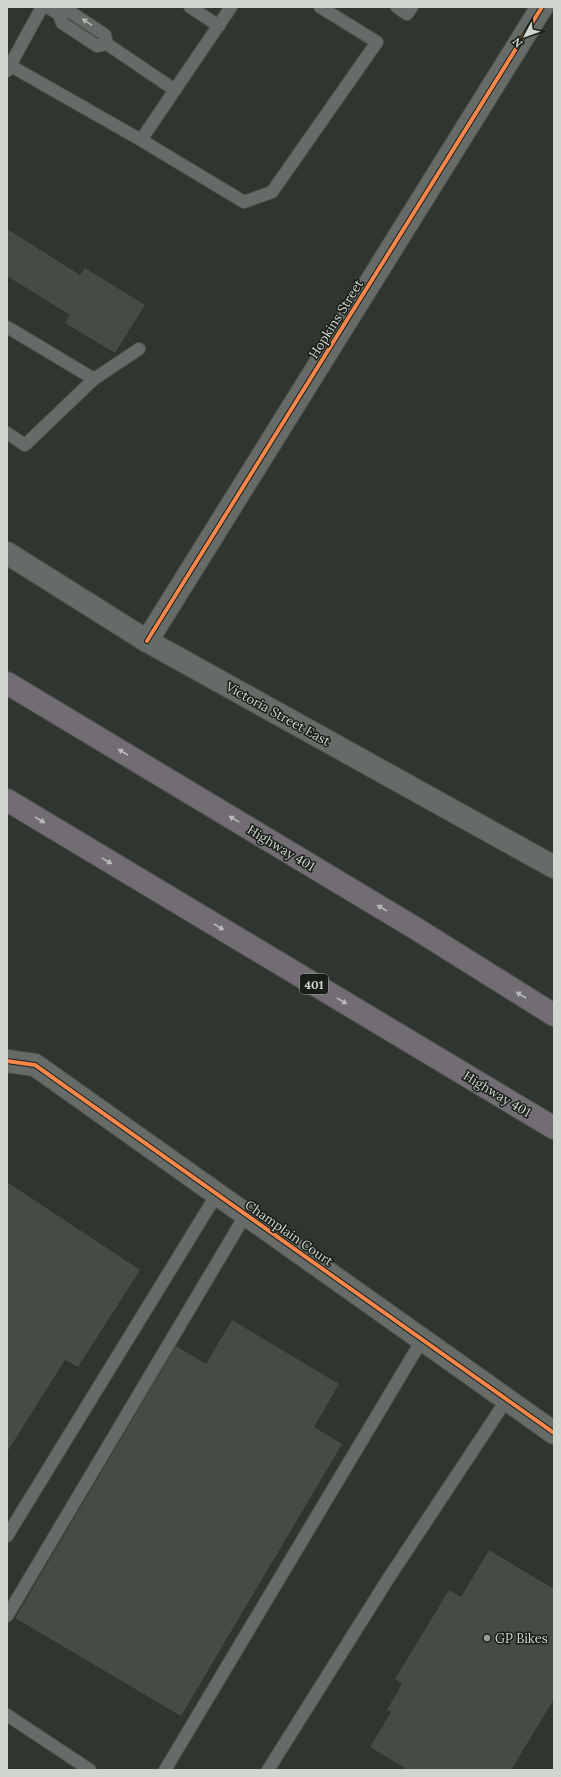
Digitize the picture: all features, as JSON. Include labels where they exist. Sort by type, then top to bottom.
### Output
[{"type":"highway","name":"Highway 401","points":[[7,683],[415,928],[554,1015]]},
{"type":"highway","name":"Highway 401","points":[[7,800],[554,1128]]},
{"type":"street","name":"Hopkins Street","points":[[147,641],[542,7]]},
{"type":"street","name":"Victoria Street East","points":[[7,553],[147,641],[554,867]]},
{"type":"street","name":"Champlain Court","points":[[7,1061],[35,1065],[554,1433]]},
{"type":"lane","points":[[42,7],[9,68],[141,140],[244,202],[272,192],[376,42],[320,7]]},
{"type":"lane","points":[[47,7],[59,14],[62,23],[78,35],[97,46],[107,44],[175,90]]},
{"type":"lane","points":[[190,7],[219,26]]},
{"type":"lane","points":[[141,140],[231,7]]},
{"type":"lane","points":[[397,7],[407,14],[412,7]]},
{"type":"lane","points":[[7,327],[94,378]]},
{"type":"lane","points":[[7,433],[24,445],[94,378],[139,349]]},
{"type":"lane","points":[[7,1536],[216,1194]]},
{"type":"lane","points":[[7,1616],[246,1214]]},
{"type":"lane","points":[[165,1770],[422,1340]]},
{"type":"lane","points":[[268,1770],[388,1579],[507,1399]]},
{"type":"lane","points":[[7,1715],[90,1770]]},
{"type":"building","points":[[7,229],[80,275],[85,268],[145,305],[115,353],[65,323],[70,315],[7,276]]},
{"type":"building","points":[[7,1182],[140,1270],[78,1367],[65,1360],[7,1452]]},
{"type":"building","points":[[232,1320],[339,1384],[314,1427],[342,1444],[181,1716],[15,1618],[176,1346],[206,1364]]},
{"type":"building","name":"GP Bikes","points":[[489,1550],[554,1589],[554,1699],[511,1770],[408,1770],[370,1747],[391,1712],[387,1710],[402,1684],[395,1679],[449,1590],[461,1597]]},
{"type":"cycle path","points":[[147,641],[542,7]]},
{"type":"cycle path","points":[[7,1061],[35,1065],[554,1433]]},
{"type":"place","name":"GP Bikes","points":[[487,1638]]}]
